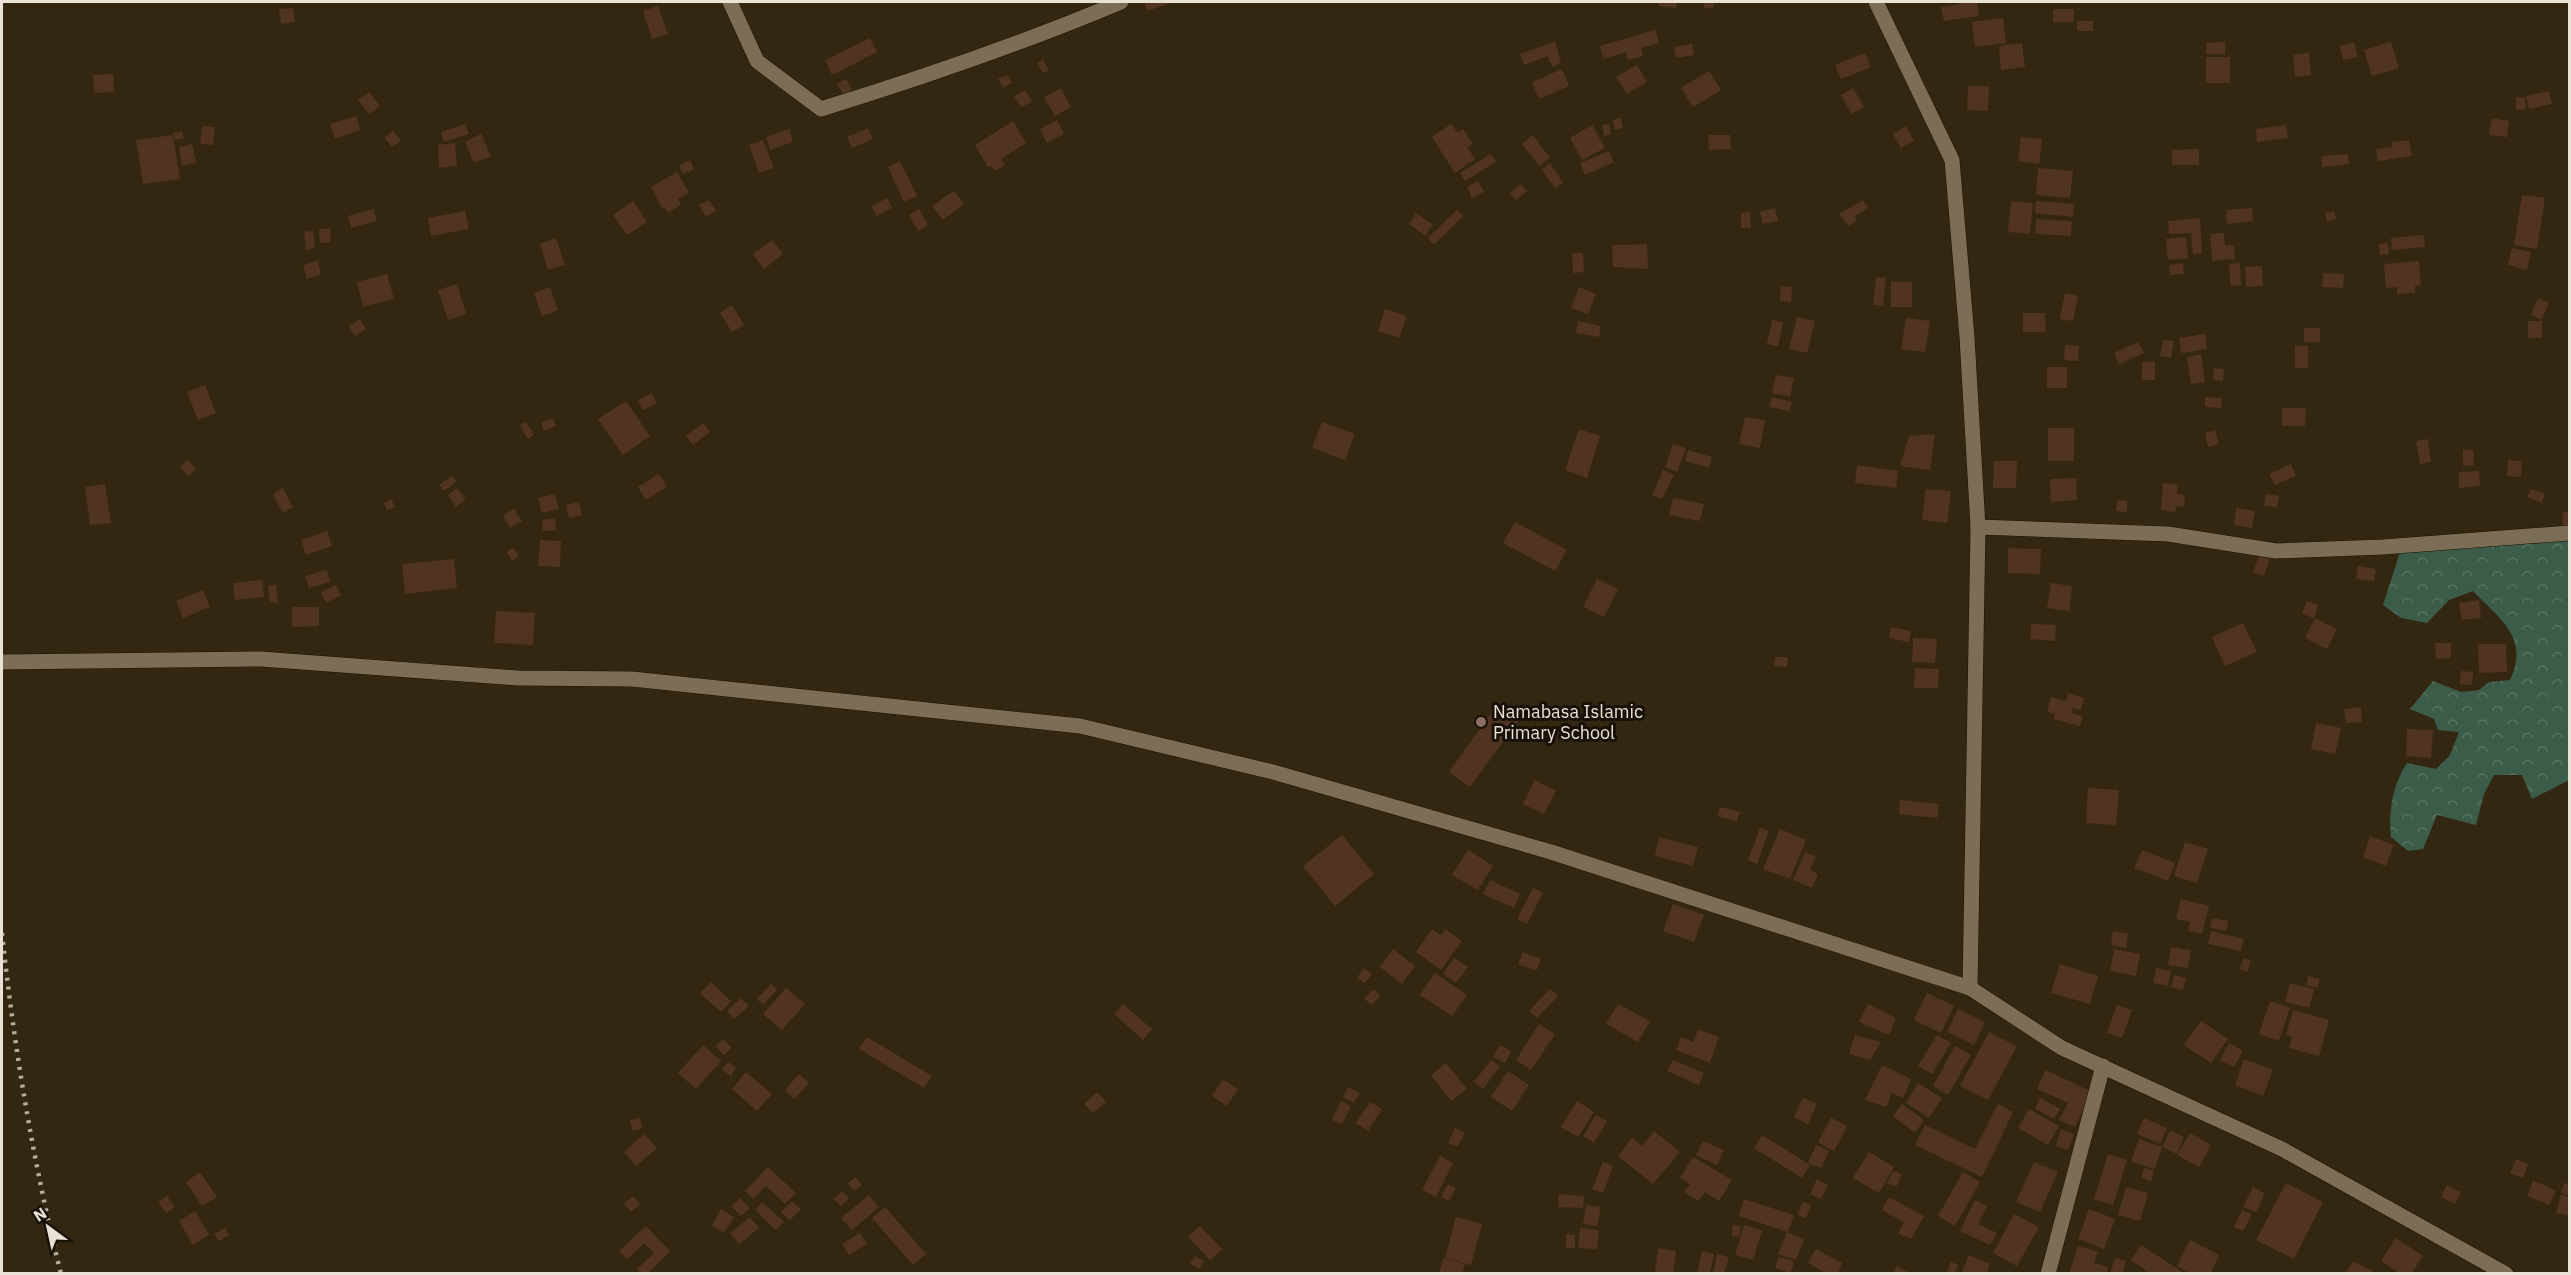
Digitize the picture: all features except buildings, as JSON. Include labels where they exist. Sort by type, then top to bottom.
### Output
[{"type":"street","points":[[730,2],[757,61],[821,109],[1041,35],[1121,2]]},
{"type":"street","points":[[1876,2],[1952,160],[1967,337],[1978,527],[1970,988]]},
{"type":"street","points":[[1978,527],[2168,534],[2276,551],[2383,547],[2570,534]]},
{"type":"street","points":[[2,662],[261,659],[518,678],[632,679],[1080,726],[1273,772],[1540,849],[1970,988],[2062,1048],[2282,1149],[2506,1274]]},
{"type":"street","points":[[2048,1274],[2103,1066]]},
{"type":"green space","points":[[2569,534],[2569,780],[2532,799],[2522,775],[2494,775],[2484,794],[2476,825],[2437,815],[2423,849],[2408,851],[2391,837],[2391,808],[2398,780],[2407,763],[2436,769],[2450,755],[2459,732],[2438,730],[2434,719],[2410,709],[2433,681],[2461,692],[2479,690],[2489,682],[2510,680],[2516,652],[2514,641],[2502,620],[2473,591],[2449,600],[2427,623],[2401,618],[2383,605],[2404,540]]},
{"type":"railway","points":[[2,933],[12,1019],[26,1104],[61,1274]]},
{"type":"place","name":"Namabasa Islamic Primary School","points":[[1481,722]]}]
